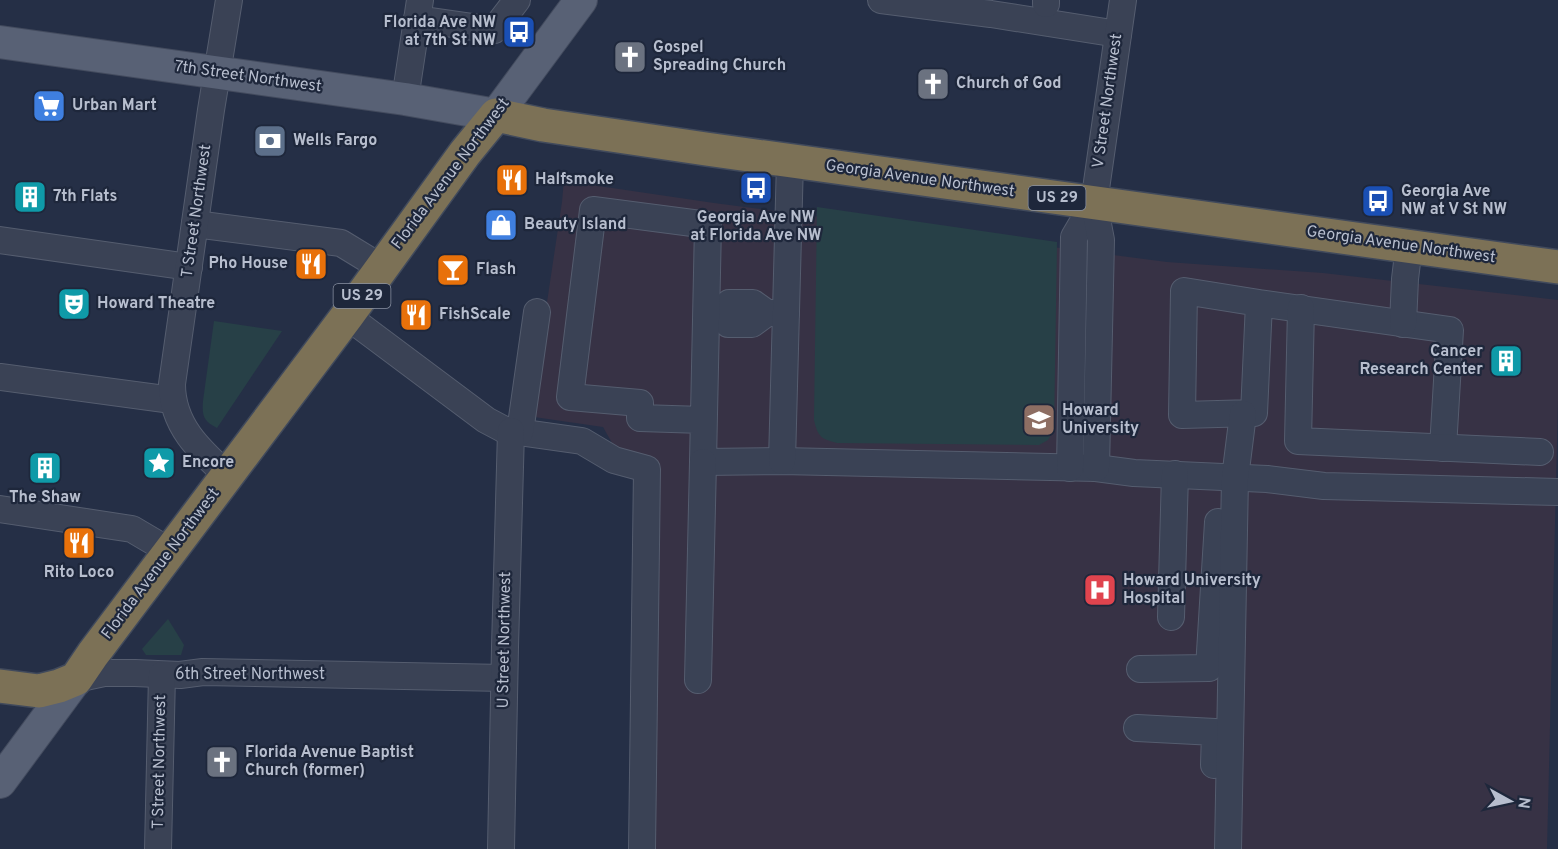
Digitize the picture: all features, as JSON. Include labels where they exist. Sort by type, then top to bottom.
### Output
[{"type":"highway","name":"Georgia Avenue Northwest","points":[[496,115],[543,125],[1558,267]]},
{"type":"highway","name":"Florida Avenue Northwest","points":[[76,679],[347,316],[465,153],[496,115]]},
{"type":"highway","name":"6th Street Northwest","points":[[0,686],[39,691],[76,679]]},
{"type":"main road","name":"Florida Avenue Northwest","points":[[496,115],[581,0]]},
{"type":"main road","name":"7th Street Northwest","points":[[0,42],[405,99],[496,115]]},
{"type":"main road","name":"Florida Avenue Northwest","points":[[0,782],[76,679]]},
{"type":"street","name":"T Street Northwest","points":[[228,476],[206,456],[188,434],[172,400],[173,375],[229,0]]},
{"type":"street","points":[[405,99],[418,10],[494,30],[517,0]]},
{"type":"street","points":[[881,0],[1118,34]]},
{"type":"street","name":"V Street Northwest","points":[[1094,202],[1123,0]]},
{"type":"street","points":[[782,461],[776,313],[790,160]]},
{"type":"street","points":[[1070,468],[1074,237],[1094,202]]},
{"type":"street","points":[[1094,202],[1101,240],[1096,468]]},
{"type":"street","points":[[698,680],[704,420],[713,314],[708,225],[593,210],[570,397],[640,403],[640,418],[704,420]]},
{"type":"street","points":[[195,224],[341,243],[382,268]]},
{"type":"street","points":[[0,240],[189,267]]},
{"type":"street","points":[[1403,324],[1409,246]]},
{"type":"street","points":[[1259,303],[1254,414],[1182,415],[1184,291],[1450,330],[1443,448]]},
{"type":"street","points":[[713,314],[729,303],[753,303],[776,313]]},
{"type":"street","points":[[1301,308],[1298,441],[1540,452]]},
{"type":"street","name":"U Street Northwest","points":[[501,849],[504,678],[516,431],[537,312]]},
{"type":"street","points":[[347,316],[486,420],[503,429],[582,441],[614,460],[647,469],[642,849]]},
{"type":"street","points":[[0,377],[172,400]]},
{"type":"street","points":[[1140,669],[1209,668],[1228,477],[1243,414]]},
{"type":"street","points":[[703,462],[782,461],[1096,468],[1134,473],[1293,481],[1324,486],[1558,492]]},
{"type":"street","points":[[1171,617],[1175,474]]},
{"type":"street","points":[[1228,477],[1228,849]]},
{"type":"street","points":[[0,510],[132,529],[171,552]]},
{"type":"street","name":"6th Street Northwest","points":[[76,679],[104,673],[180,675],[203,672],[504,678]]},
{"type":"street","name":"T Street Northwest","points":[[158,849],[162,675]]},
{"type":"street","points":[[1137,729],[1215,732],[1213,849]]},
{"type":"shaded area","name":"Howard University Hospital","points":[[564,179],[714,203],[1167,262],[1323,273],[1558,300],[1558,401],[1547,849],[643,849],[650,461],[616,450],[603,427],[534,417],[531,409]]},
{"type":"green space","points":[[817,207],[1057,242],[1054,429],[1048,440],[1039,445],[837,443],[821,436],[814,420]]},
{"type":"green space","points":[[214,321],[282,331],[217,428],[204,418],[203,411]]},
{"type":"green space","points":[[168,619],[184,645],[181,655],[146,655],[142,649]]},
{"type":"place","name":"Florida Ave NW at 7th St NW","points":[[519,32]]},
{"type":"place","name":"Gospel Spreading Church","points":[[630,57]]},
{"type":"place","name":"Church of God","points":[[933,84]]},
{"type":"place","name":"Urban Mart","points":[[49,106]]},
{"type":"place","name":"Wells Fargo","points":[[270,141]]},
{"type":"place","name":"Halfsmoke","points":[[512,180]]},
{"type":"place","name":"Georgia Ave NW at Florida Ave NW","points":[[756,188]]},
{"type":"place","name":"7th Flats","points":[[30,197]]},
{"type":"place","name":"Georgia Ave NW at V St NW","points":[[1378,201]]},
{"type":"place","name":"Beauty Island","points":[[501,225]]},
{"type":"place","name":"Pho House","points":[[311,264]]},
{"type":"place","name":"Flash","points":[[453,270]]},
{"type":"place","name":"Howard Theatre","points":[[74,304]]},
{"type":"place","name":"FishScale","points":[[416,315]]},
{"type":"place","name":"Cancer Research Center","points":[[1506,361]]},
{"type":"place","name":"Howard University","points":[[1039,420]]},
{"type":"place","name":"Encore","points":[[159,463]]},
{"type":"place","name":"The Shaw","points":[[45,468]]},
{"type":"place","name":"Rito Loco","points":[[79,543]]},
{"type":"place","name":"Howard University Hospital","points":[[1100,590]]},
{"type":"place","name":"Florida Avenue Baptist Church (former)","points":[[222,762]]}]
